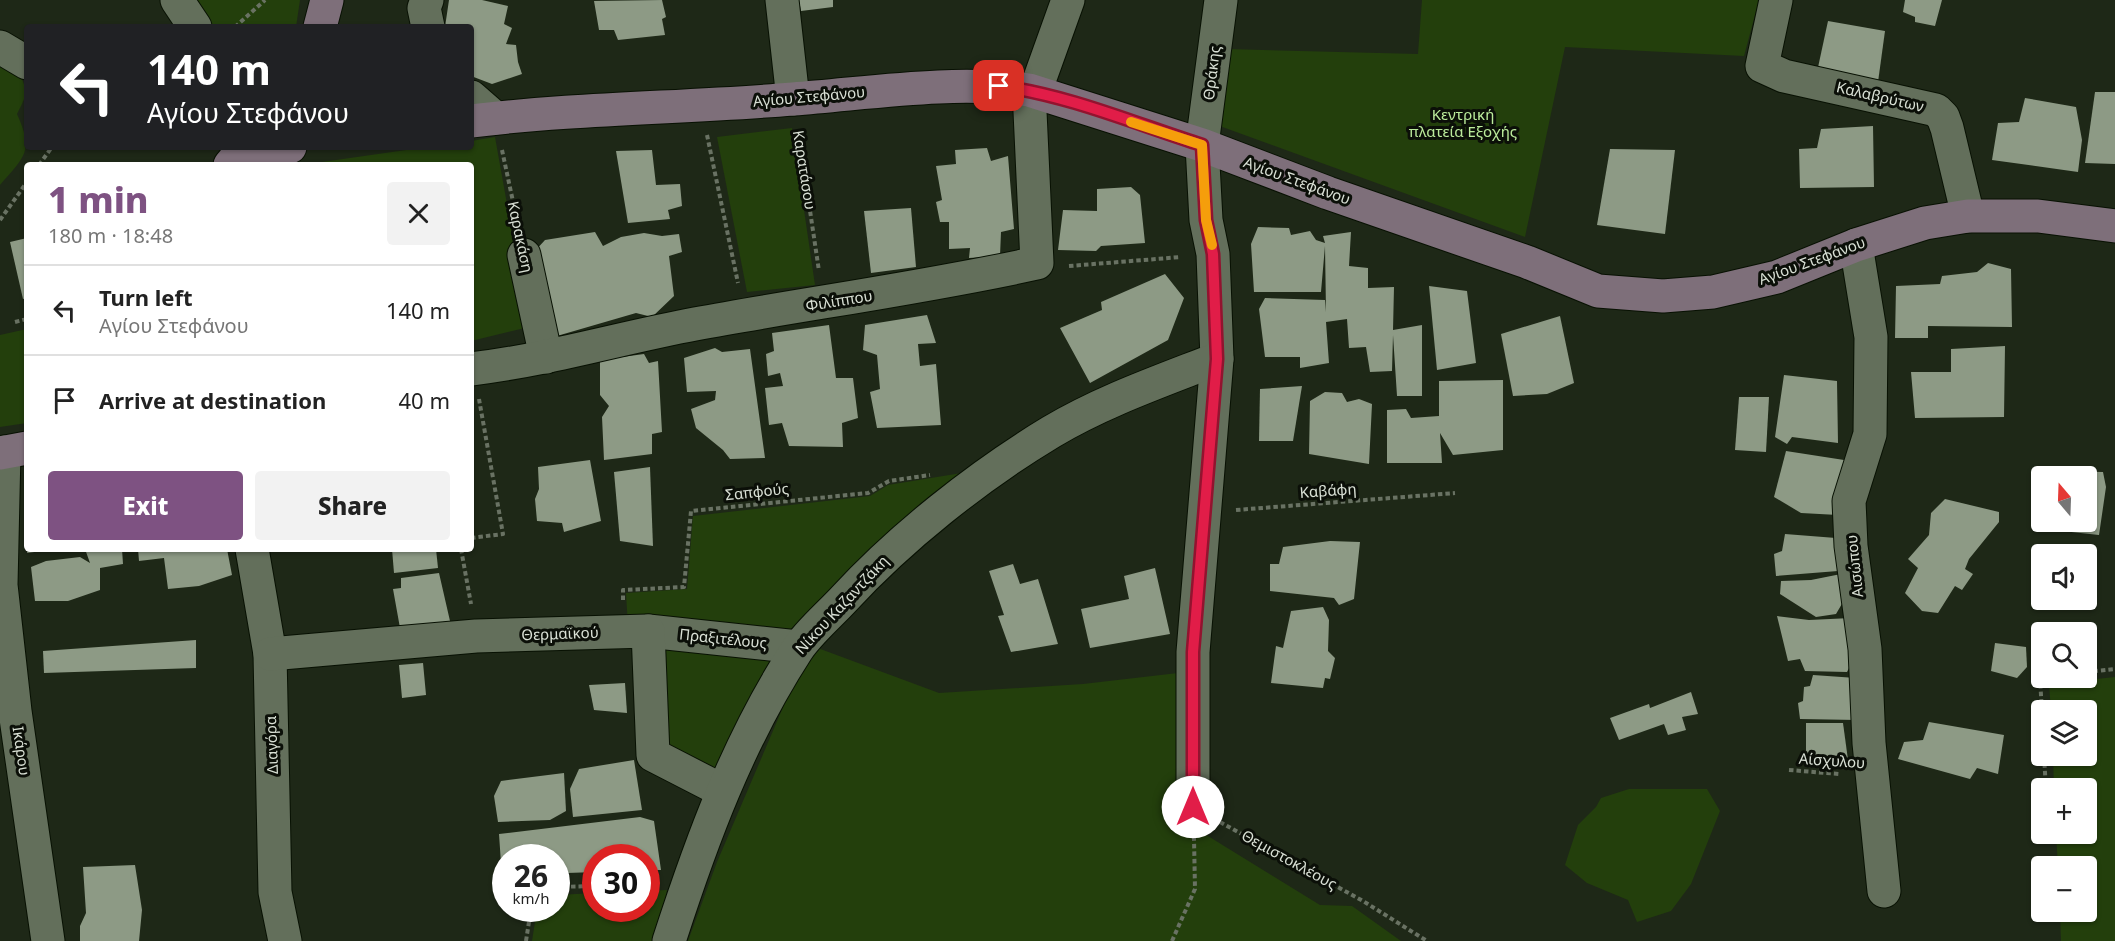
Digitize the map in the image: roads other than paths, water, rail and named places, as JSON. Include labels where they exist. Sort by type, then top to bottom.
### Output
[{"type":"street","points":[[177,0],[193,24]]},
{"type":"street","points":[[321,24],[327,0]]},
{"type":"street","points":[[427,0],[424,8],[427,24]]},
{"type":"street","points":[[782,0],[793,99]]},
{"type":"street","points":[[1032,91],[1068,0]]},
{"type":"street","name":"Θράκης","points":[[1202,145],[1221,0]]},
{"type":"street","name":"Καλαβρύτων","points":[[1776,0],[1762,66],[1784,76],[1936,110],[1943,117],[1947,128],[1968,216]]},
{"type":"street","points":[[0,47],[24,61]]},
{"type":"street","name":"Αγίου Στεφάνου","points":[[479,112],[700,105],[922,87],[999,86],[1032,91],[1202,145],[1328,193],[1527,262],[1598,291],[1663,296],[1713,292],[1777,277],[1856,245],[1925,223],[1968,216],[2038,216],[2115,226]]},
{"type":"street","name":"Φιλίππου","points":[[474,369],[546,357],[744,315],[938,284],[1037,263],[1032,91]]},
{"type":"street","points":[[1193,807],[1193,652],[1217,359],[1213,254],[1206,220],[1202,145]]},
{"type":"street","points":[[231,157],[272,150]]},
{"type":"street","name":"Αισώπου","points":[[1856,245],[1871,337],[1870,435],[1850,501],[1851,546],[1865,650],[1873,776],[1884,891]]},
{"type":"street","name":"Καρακάση","points":[[524,255],[546,357]]},
{"type":"street","name":"Νίκου Καζαντζάκη","points":[[669,941],[704,834],[758,714],[798,648],[874,566],[990,472],[1052,431],[1120,397],[1217,359]]},
{"type":"street","name":"Ικάρου","points":[[10,451],[1,585],[15,711],[48,941]]},
{"type":"street","name":"Διαγόρα","points":[[253,552],[270,654],[275,892],[285,941]]},
{"type":"street","points":[[636,631],[652,755],[723,791]]},
{"type":"street","name":"Πραξιτέλους","points":[[636,631],[798,648]]},
{"type":"street","name":"Θερμαϊκού","points":[[270,654],[476,636],[636,631]]},
{"type":"park label","name":"Κεντρική πλατεία Εξοχής","points":[[1463,124]]}]
